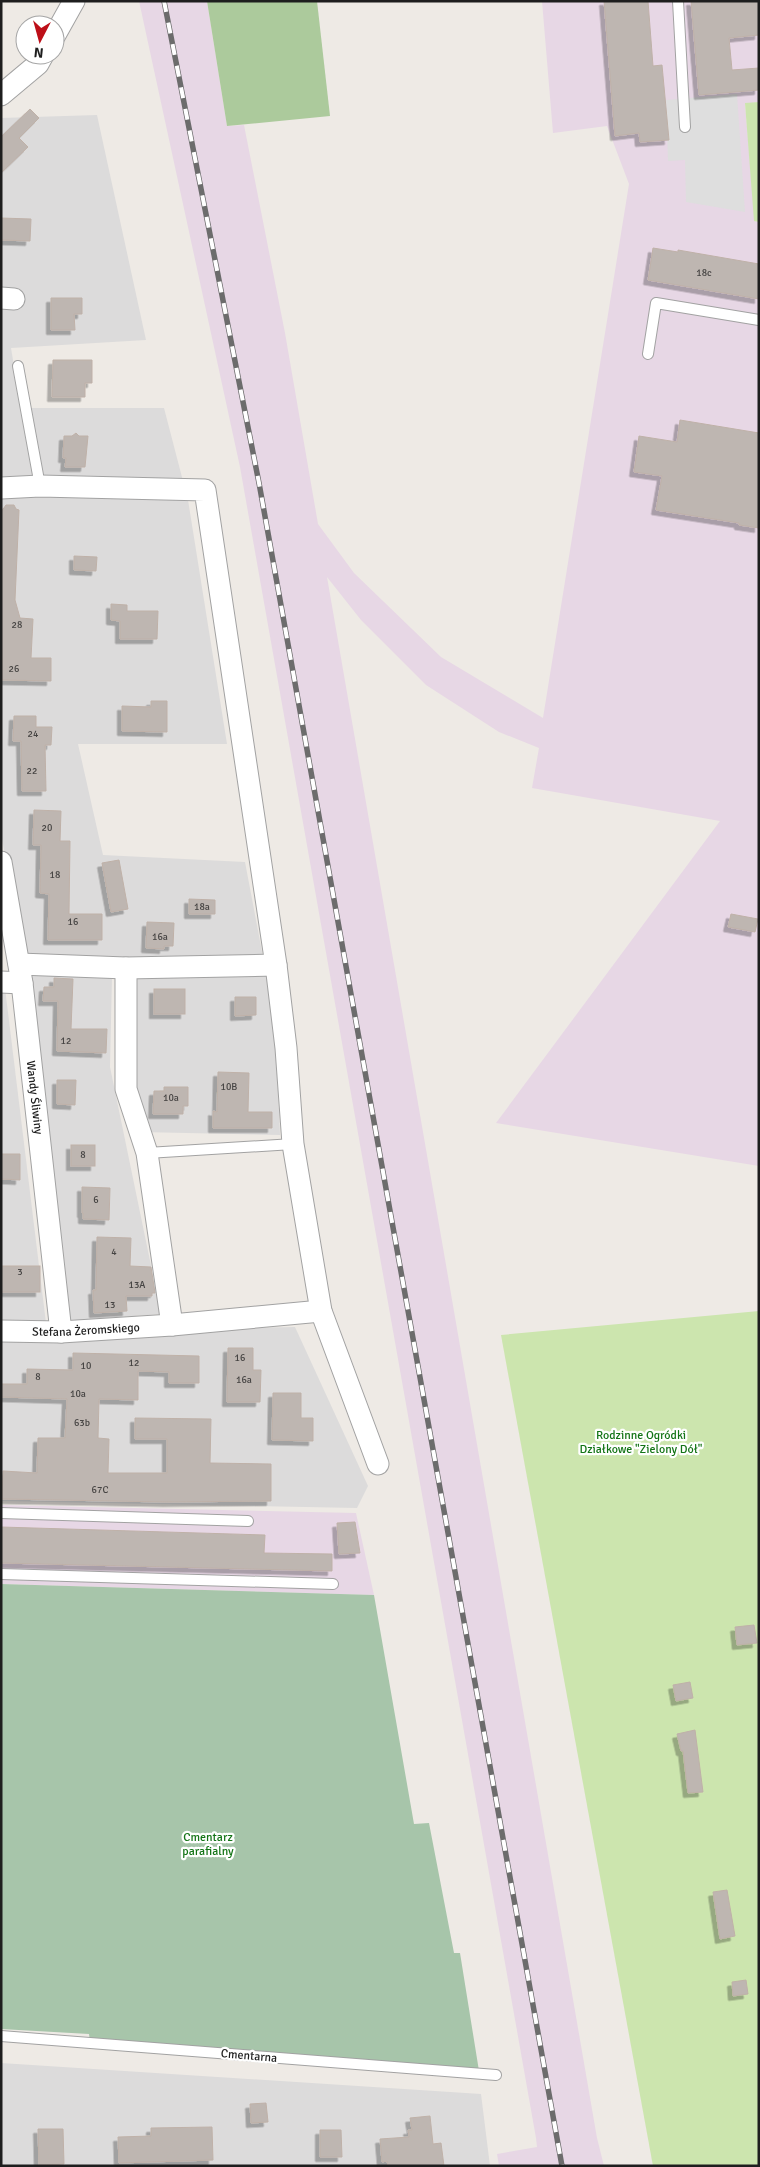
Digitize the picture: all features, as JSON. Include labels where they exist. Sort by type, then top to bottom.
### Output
[{"type":"street","points":[[65,17],[74,1]]},
{"type":"street","points":[[1,96],[37,65]]},
{"type":"street","points":[[1,488],[40,486],[204,490],[276,965],[286,1048],[293,1144],[321,1312],[378,1464]]},
{"type":"street","name":"Wandy Śliwiny","points":[[1,862],[14,976],[61,1332]]},
{"type":"street","points":[[14,976],[126,968],[276,965]]},
{"type":"street","points":[[126,968],[126,1088],[147,1152],[172,1325]]},
{"type":"street","name":"Stefana Żeromskiego","points":[[1,1331],[61,1332],[172,1325],[321,1312]]},
{"type":"lane","points":[[678,1],[685,128]]},
{"type":"lane","points":[[648,354],[656,303],[759,320]]},
{"type":"lane","points":[[18,366],[40,486]]},
{"type":"lane","points":[[147,1152],[293,1144]]},
{"type":"lane","points":[[1,1513],[248,1521]]},
{"type":"lane","points":[[1,1574],[333,1584]]},
{"type":"lane","name":"Cmentarna","points":[[1,2036],[496,2076]]},
{"type":"shaded area","points":[[139,1],[207,1],[227,126],[244,125],[285,333],[318,524],[354,573],[441,657],[543,718],[629,184],[607,126],[553,133],[542,1],[759,1],[759,102],[745,104],[755,221],[759,222],[759,1166],[496,1123],[720,821],[532,788],[539,748],[499,732],[426,685],[361,620],[327,577],[597,2138],[604,2166],[499,2166],[497,2154],[537,2147],[536,2138],[240,467]]},
{"type":"shaded area","points":[[737,94],[745,212],[686,202],[685,160],[668,161],[666,100]]},
{"type":"shaded area","points":[[97,115],[146,340],[11,348],[21,408],[164,408],[184,485],[1,484],[1,118]]},
{"type":"shaded area","points":[[28,492],[188,500],[227,744],[78,744],[103,855],[245,862],[263,957],[119,960],[22,954],[1,833],[1,493]]},
{"type":"shaded area","points":[[24,972],[112,976],[110,1067],[161,1314],[68,1321]]},
{"type":"shaded area","points":[[268,973],[275,1021],[280,1135],[140,1132],[128,977]]},
{"type":"shaded area","points":[[1,987],[5,988],[46,1323],[1,1322]]},
{"type":"shaded area","points":[[295,1327],[368,1486],[357,1508],[1,1501],[1,1332]]},
{"type":"shaded area","points":[[1,1505],[356,1513],[374,1595],[1,1584]]},
{"type":"shaded area","points":[[1,2063],[481,2094],[490,2166],[1,2166]]},
{"type":"green space","points":[[207,1],[317,1],[330,116],[227,126]]},
{"type":"green space","points":[[759,102],[759,222],[754,221],[745,103]]},
{"type":"green space","name":"Rodzinne Ogródki Działkowe \"Zielony Dół\"","points":[[759,1311],[759,2166],[653,2166],[501,1335]]},
{"type":"green space","name":"Cmentarz parafialny","points":[[1,1584],[374,1595],[414,1824],[429,1823],[454,1953],[460,1953],[479,2071],[90,2042],[89,2034],[1,2029]]},
{"type":"building","points":[[604,1],[648,1],[653,66],[662,65],[669,140],[640,142],[639,133],[615,136]]},
{"type":"building","points":[[691,1],[759,1],[759,35],[729,38],[732,70],[759,68],[759,90],[699,95]]},
{"type":"building","points":[[30,109],[39,118],[19,138],[28,147],[1,173],[1,137]]},
{"type":"building","points":[[1,218],[31,219],[30,241],[1,240]]},
{"type":"building","points":[[653,248],[678,252],[678,250],[759,264],[759,299],[648,280]]},
{"type":"building","points":[[51,298],[82,298],[82,314],[74,314],[75,330],[51,330]]},
{"type":"building","points":[[53,360],[92,360],[92,383],[85,383],[85,397],[52,397]]},
{"type":"building","points":[[680,420],[759,433],[759,528],[656,510],[662,476],[634,472],[639,436],[677,442]]},
{"type":"building","points":[[76,433],[79,436],[88,436],[85,467],[65,467],[66,458],[63,458],[64,436],[72,436]]},
{"type":"building","points":[[6,505],[14,505],[19,510],[15,600],[20,618],[33,619],[31,658],[51,658],[51,681],[2,680],[1,512]]},
{"type":"building","points":[[74,556],[97,557],[96,571],[74,570]]},
{"type":"building","points":[[111,604],[127,605],[127,611],[158,611],[157,639],[120,639],[120,621],[111,620]]},
{"type":"building","points":[[151,701],[167,701],[167,732],[122,731],[122,706],[151,707]]},
{"type":"building","points":[[14,716],[36,716],[36,727],[52,727],[51,745],[45,745],[46,791],[22,791],[21,741],[13,741]]},
{"type":"building","points":[[34,810],[61,811],[60,841],[70,841],[69,914],[102,914],[102,940],[48,940],[49,894],[40,893],[41,845],[33,845]]},
{"type":"building","points":[[119,860],[128,909],[111,912],[102,863]]},
{"type":"building","points":[[189,899],[215,900],[215,914],[189,914]]},
{"type":"building","points":[[731,914],[758,919],[755,932],[728,927]]},
{"type":"building","points":[[147,922],[174,923],[173,946],[164,946],[164,949],[146,948]]},
{"type":"building","points":[[54,978],[73,979],[71,1029],[107,1029],[106,1053],[57,1051],[58,1001],[43,1001],[44,987],[54,987]]},
{"type":"building","points":[[154,989],[185,989],[185,1014],[154,1014]]},
{"type":"building","points":[[235,997],[256,997],[256,1015],[235,1016]]},
{"type":"building","points":[[218,1072],[249,1073],[248,1112],[272,1112],[272,1128],[213,1128],[213,1111],[217,1112]]},
{"type":"building","points":[[57,1080],[76,1080],[75,1105],[57,1104]]},
{"type":"building","points":[[164,1087],[188,1087],[188,1106],[183,1106],[183,1114],[153,1114],[154,1091],[164,1091]]},
{"type":"building","points":[[71,1145],[95,1145],[95,1166],[71,1166]]},
{"type":"building","points":[[1,1154],[20,1154],[20,1180],[1,1179]]},
{"type":"building","points":[[82,1187],[110,1188],[109,1220],[83,1219]]},
{"type":"building","points":[[97,1237],[131,1238],[130,1266],[151,1267],[155,1293],[152,1293],[152,1296],[126,1296],[127,1311],[94,1313],[93,1290],[96,1290]]},
{"type":"building","points":[[1,1266],[40,1266],[40,1292],[1,1292]]},
{"type":"building","points":[[228,1348],[253,1348],[253,1370],[261,1370],[260,1402],[227,1402]]},
{"type":"building","points":[[73,1353],[199,1356],[199,1383],[169,1383],[169,1372],[138,1371],[138,1400],[99,1399],[98,1438],[109,1439],[108,1473],[167,1473],[167,1439],[135,1439],[135,1418],[211,1419],[210,1463],[271,1464],[271,1501],[167,1502],[2,1499],[3,1471],[37,1473],[38,1438],[65,1438],[67,1399],[1,1397],[1,1384],[27,1384],[27,1369],[73,1370]]},
{"type":"building","points":[[273,1393],[301,1393],[301,1418],[313,1418],[313,1441],[272,1440]]},
{"type":"building","points":[[355,1522],[360,1553],[339,1554],[337,1523]]},
{"type":"building","points":[[1,1527],[265,1535],[264,1553],[332,1554],[332,1571],[1,1563]]},
{"type":"building","points":[[754,1625],[757,1643],[737,1645],[735,1627]]},
{"type":"building","points":[[690,1682],[693,1698],[676,1701],[673,1685]]},
{"type":"building","points":[[695,1730],[703,1792],[688,1793],[683,1751],[681,1751],[677,1734]]},
{"type":"building","points":[[727,1890],[735,1936],[720,1939],[713,1892]]},
{"type":"building","points":[[746,1980],[748,1994],[733,1996],[732,1982]]},
{"type":"building","points":[[266,2103],[268,2122],[251,2123],[250,2104]]},
{"type":"building","points":[[430,2116],[433,2144],[441,2143],[444,2166],[388,2166],[387,2161],[382,2162],[380,2139],[409,2137],[408,2130],[412,2130],[410,2118]]},
{"type":"building","points":[[212,2127],[213,2160],[119,2163],[118,2137],[151,2136],[151,2128]]},
{"type":"building","points":[[38,2129],[63,2129],[64,2164],[39,2165]]},
{"type":"building","points":[[320,2130],[341,2130],[342,2157],[320,2157]]},
{"type":"railway","points":[[164,1],[259,483],[562,2166]]}]
